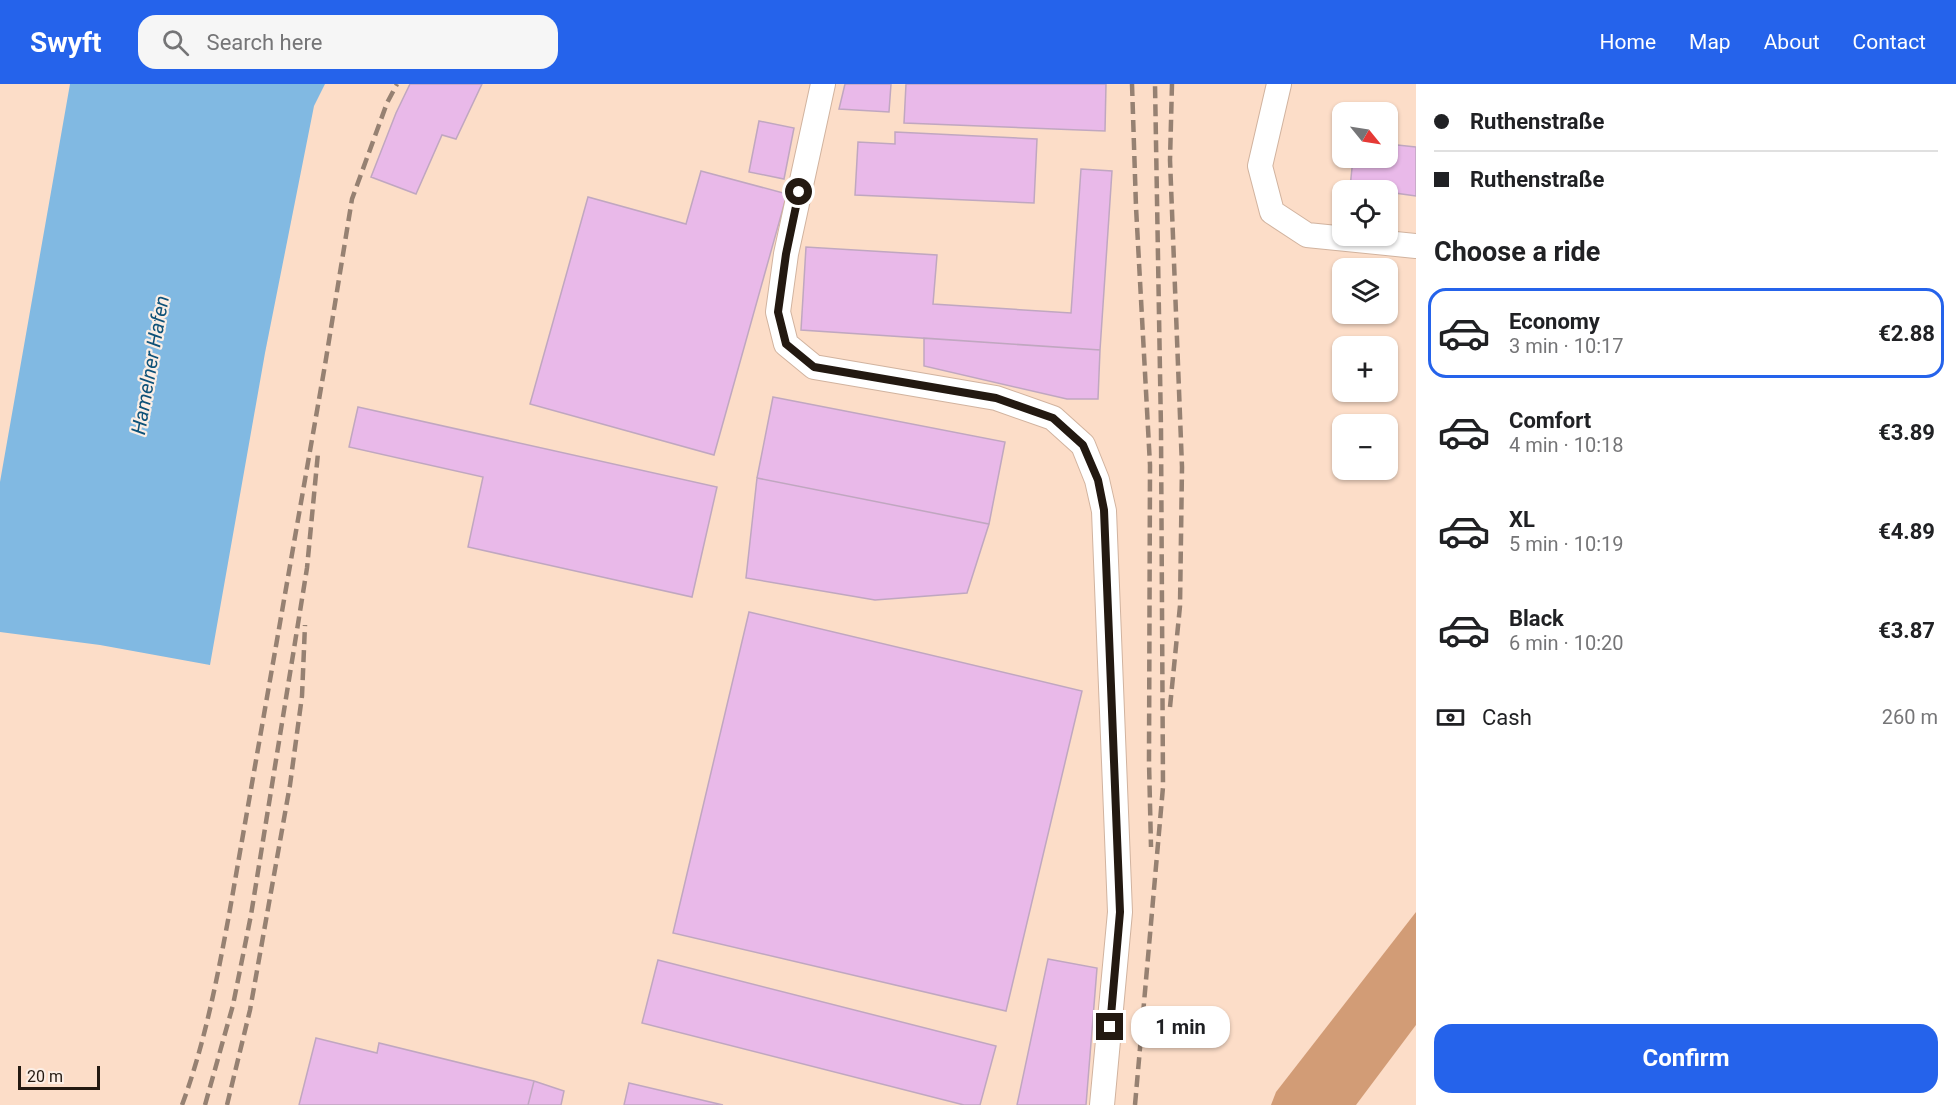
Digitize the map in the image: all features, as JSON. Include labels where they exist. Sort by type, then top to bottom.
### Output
[{"type":"street","points":[[823,84],[784,265],[778,312],[786,344],[814,367],[996,398],[1053,418],[1083,445],[1098,480],[1104,510],[1120,912],[1102,1105]]},
{"type":"street","points":[[1279,84],[1260,166],[1272,213],[1307,235],[1416,246]]},
{"type":"shaded area","points":[[1416,912],[1416,1025],[1356,1105],[1271,1105],[1276,1092]]},
{"type":"water","name":"Hamelner Hafen","points":[[70,84],[325,84],[314,106],[265,353],[210,665],[100,645],[0,632],[0,482]]},
{"type":"building","points":[[410,84],[482,84],[456,139],[442,135],[416,194],[371,177]]},
{"type":"building","points":[[845,84],[891,84],[889,112],[839,109]]},
{"type":"building","points":[[906,84],[1106,84],[1105,131],[904,123]]},
{"type":"building","points":[[759,121],[794,128],[784,179],[749,172]]},
{"type":"building","points":[[895,132],[1037,139],[1034,203],[855,195],[858,142],[895,144]]},
{"type":"building","points":[[1398,145],[1416,147],[1416,196],[1398,193],[1398,180],[1351,180],[1352,168],[1398,168]]},
{"type":"building","points":[[1081,169],[1112,171],[1100,350],[801,330],[806,247],[937,255],[933,304],[1071,313]]},
{"type":"building","points":[[701,171],[787,194],[714,455],[530,404],[588,197],[686,224]]},
{"type":"building","points":[[924,338],[1100,350],[1098,399],[1067,399],[924,366]]},
{"type":"building","points":[[773,397],[1005,442],[989,524],[757,478]]},
{"type":"building","points":[[358,407],[717,487],[692,597],[468,547],[483,477],[349,447]]},
{"type":"building","points":[[757,478],[989,524],[967,593],[875,600],[746,578]]},
{"type":"building","points":[[749,612],[1082,691],[1006,1011],[673,933]]},
{"type":"building","points":[[1048,959],[1097,968],[1086,1105],[1017,1105]]},
{"type":"building","points":[[658,960],[996,1046],[980,1105],[964,1105],[642,1023]]},
{"type":"building","points":[[316,1038],[377,1053],[379,1043],[534,1081],[528,1105],[299,1105]]},
{"type":"building","points":[[534,1081],[564,1091],[561,1105],[528,1105]]},
{"type":"building","points":[[629,1083],[723,1105],[624,1105]]},
{"type":"railway","points":[[182,1105],[204,1035],[229,915],[352,199],[387,103],[397,84]]},
{"type":"railway","points":[[1132,84],[1136,207],[1150,465],[1151,847]]},
{"type":"railway","points":[[1135,1105],[1163,787],[1161,430],[1155,84]]},
{"type":"railway","points":[[1170,707],[1180,606],[1182,467],[1170,160],[1172,84]]},
{"type":"railway","points":[[205,1105],[233,1005],[251,915],[307,568],[318,453]]},
{"type":"railway","points":[[227,1105],[250,1010],[290,785],[302,696],[305,625]]},
{"type":"route","points":[[799,192],[786,254],[778,312],[786,344],[814,367],[996,398],[1053,418],[1083,445],[1098,480],[1104,510],[1120,912],[1110,1027]]}]
